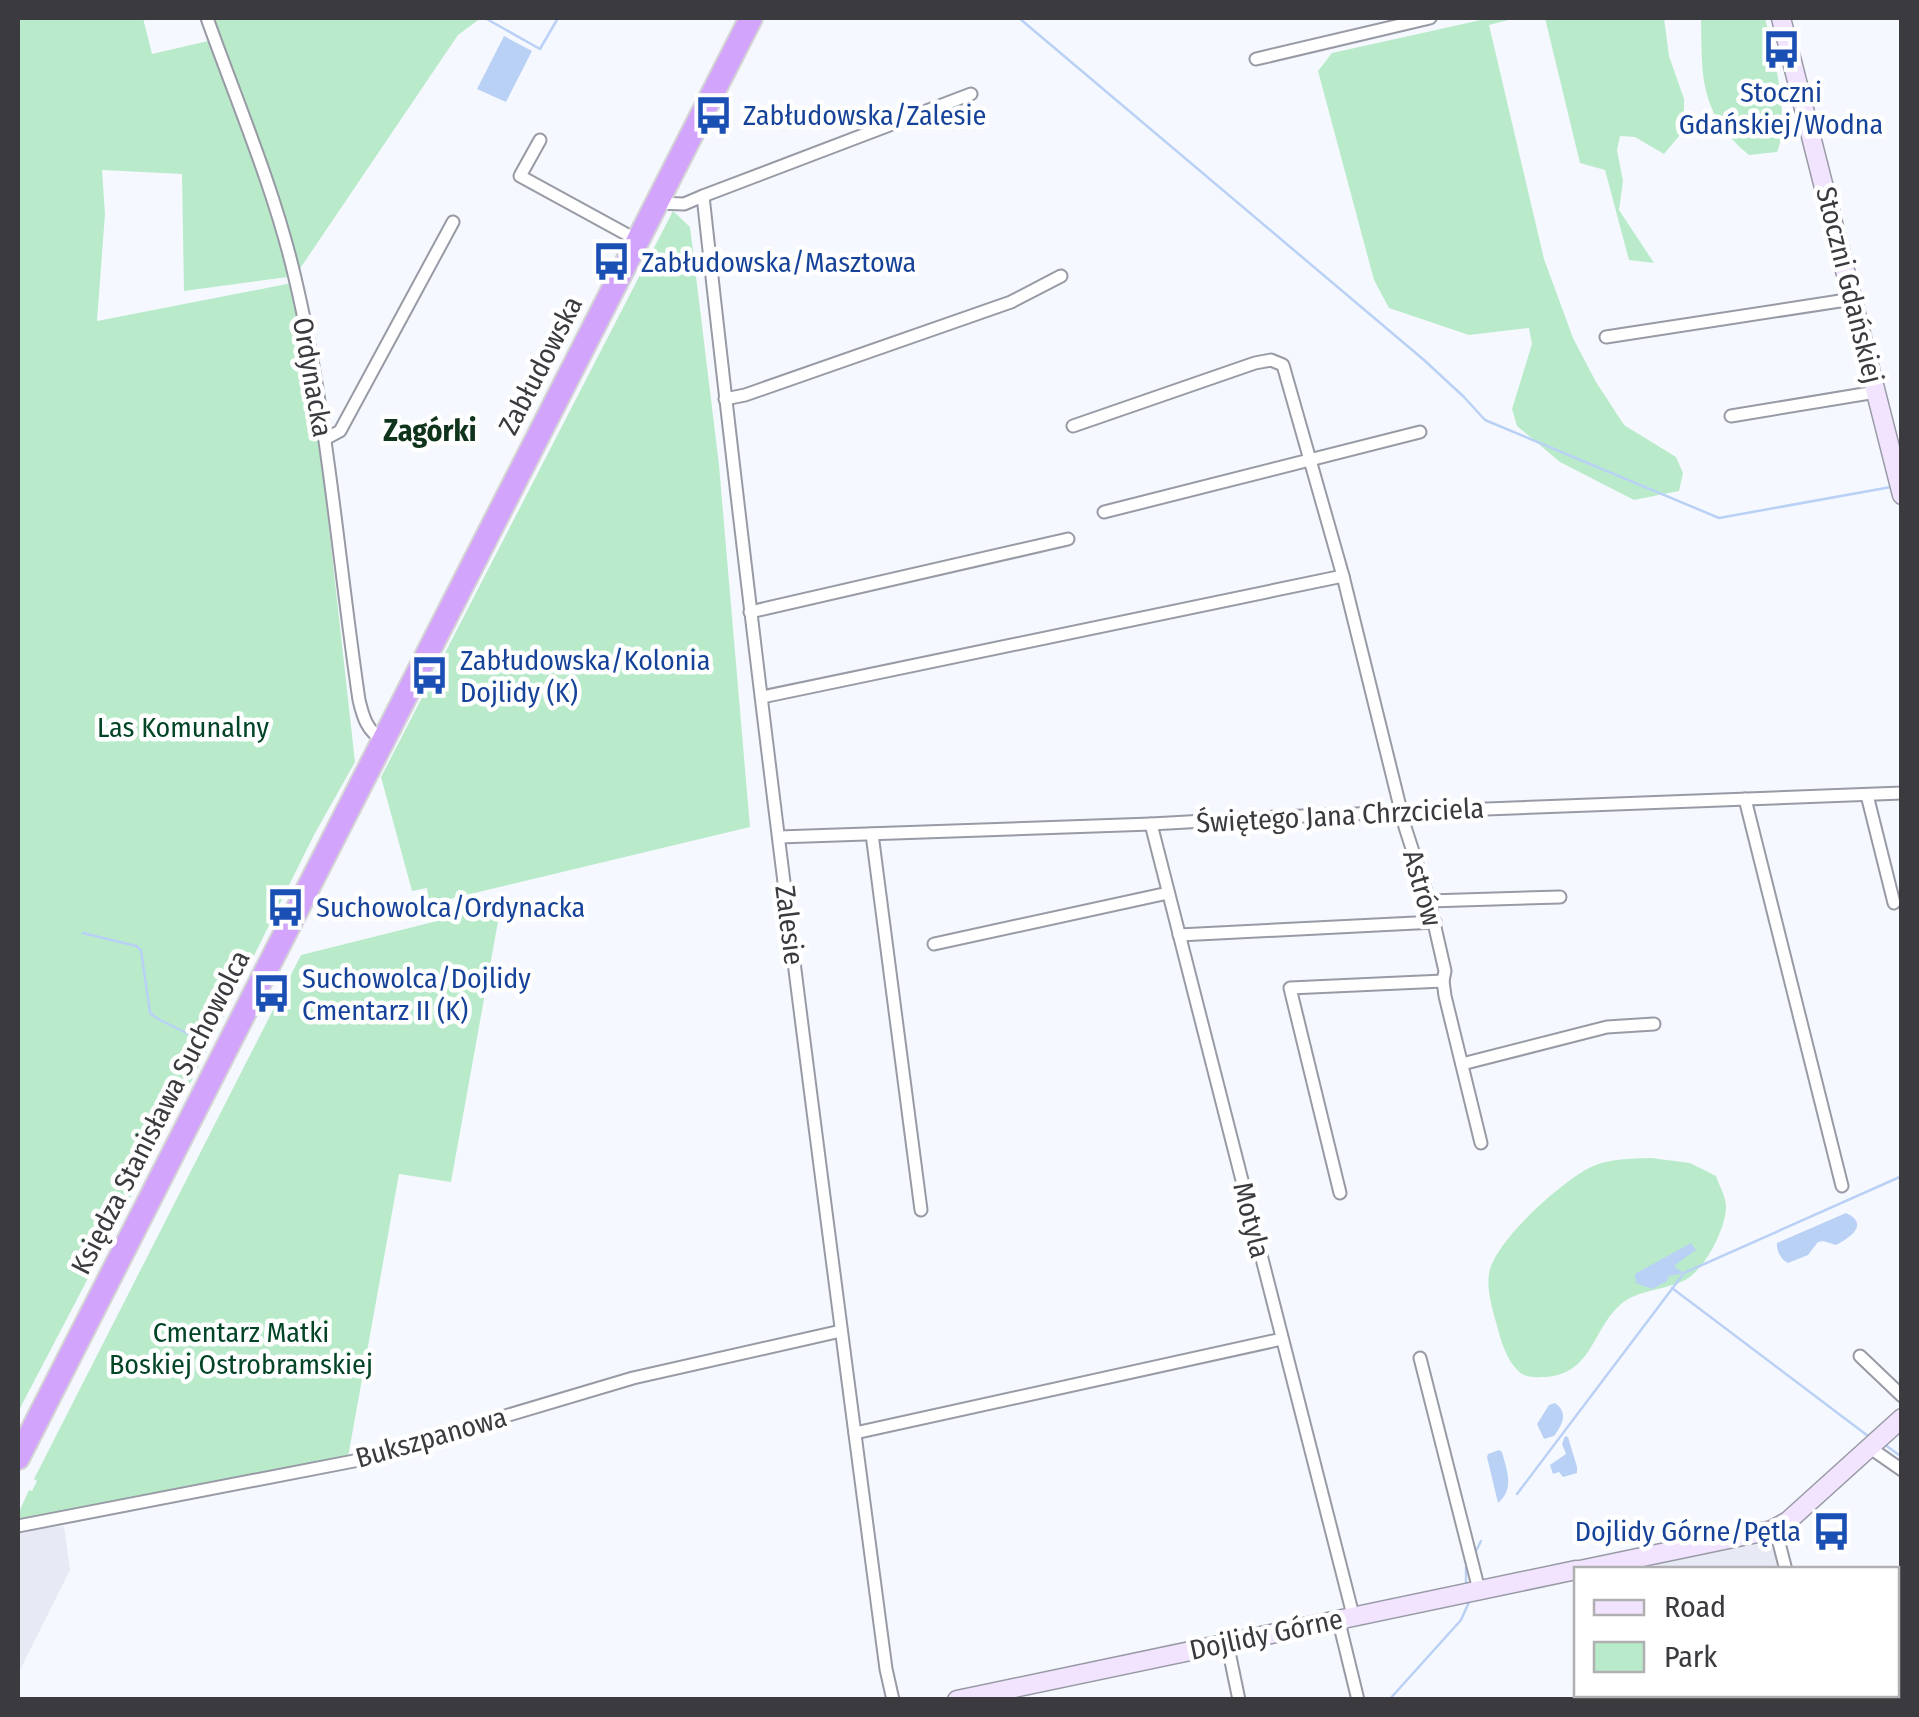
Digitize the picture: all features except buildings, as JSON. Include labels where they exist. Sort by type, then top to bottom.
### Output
[{"type":"highway","name":"Zabłudowska","points":[[383,740],[751,18]]},
{"type":"highway","name":"Księdza Stanisława Suchowolca","points":[[18,1458],[383,740]]},
{"type":"street","name":"Ordynacka","points":[[207,18],[297,285],[325,439],[359,700],[369,728],[383,740]]},
{"type":"street","points":[[1256,60],[1430,18]]},
{"type":"street","name":"Stoczni Gdańskiej","points":[[1781,18],[1901,494]]},
{"type":"street","points":[[657,203],[684,204],[971,94]]},
{"type":"street","points":[[540,140],[520,176],[637,240]]},
{"type":"street","name":"Zalesie","points":[[703,196],[750,612],[854,1434],[893,1700]]},
{"type":"street","points":[[325,439],[340,431],[454,222]]},
{"type":"street","points":[[725,399],[1010,302],[1061,276]]},
{"type":"street","points":[[1606,338],[1853,299]]},
{"type":"street","name":"Astrów","points":[[1073,426],[1255,363],[1271,360],[1282,365],[1343,576],[1402,812],[1430,901],[1445,972],[1443,981],[1481,1143]]},
{"type":"street","points":[[1731,416],[1876,392]]},
{"type":"street","points":[[1104,512],[1420,432]]},
{"type":"street","points":[[750,612],[1068,539]]},
{"type":"street","points":[[762,697],[1343,576]]},
{"type":"street","name":"Świętego Jana Chrzciciela","points":[[779,837],[1902,793]]},
{"type":"street","points":[[1867,795],[1894,903]]},
{"type":"street","points":[[1745,799],[1842,1186]]},
{"type":"street","name":"Motyla","points":[[1151,824],[1282,1339],[1346,1617],[1358,1700]]},
{"type":"street","points":[[872,834],[921,1210]]},
{"type":"street","points":[[934,944],[1168,893]]},
{"type":"street","points":[[1430,901],[1560,897]]},
{"type":"street","points":[[1179,934],[1435,922]]},
{"type":"street","points":[[1340,1193],[1290,988],[1443,981]]},
{"type":"street","points":[[1462,1064],[1607,1027],[1654,1024]]},
{"type":"street","name":"Bukszpanowa","points":[[18,1526],[354,1461],[633,1378],[841,1332]]},
{"type":"street","points":[[854,1434],[1282,1339]]},
{"type":"street","points":[[1860,1356],[1902,1396]]},
{"type":"street","points":[[1420,1358],[1480,1590]]},
{"type":"street","name":"Dojlidy Górne","points":[[1593,1567],[1772,1530],[1788,1521],[1902,1418]]},
{"type":"street","points":[[1869,1447],[1902,1470]]},
{"type":"street","points":[[1772,1530],[1785,1565]]},
{"type":"street","name":"Dojlidy Górne","points":[[957,1700],[1574,1571]]},
{"type":"street","points":[[1227,1642],[1240,1700]]},
{"type":"shaded area","points":[[64,1526],[70,1570],[18,1674],[18,1531]]},
{"type":"shaded area","points":[[1766,1543],[1777,1553],[1780,1567],[1657,1567],[1656,1563]]},
{"type":"green space","name":"Las Komunalny","points":[[18,18],[143,18],[152,54],[221,38],[215,18],[481,18],[458,35],[295,276],[184,291],[182,174],[102,170],[105,214],[97,321],[292,283],[319,438],[355,762],[18,1412]]},
{"type":"green space","points":[[1490,18],[1516,18],[1489,25],[1544,259],[1573,338],[1624,425],[1676,457],[1683,473],[1679,491],[1634,500],[1560,462],[1517,426],[1512,409],[1532,344],[1529,328],[1469,335],[1389,308],[1374,280],[1318,71],[1332,53]]},
{"type":"green space","points":[[1545,18],[1664,18],[1669,56],[1684,99],[1684,130],[1664,154],[1635,137],[1620,136],[1617,150],[1623,181],[1619,210],[1654,263],[1629,260],[1605,170],[1580,163]]},
{"type":"green space","points":[[1701,18],[1765,18],[1781,105],[1777,152],[1749,155],[1712,109],[1703,76]]},
{"type":"green space","points":[[673,211],[690,227],[719,465],[750,827],[429,904],[427,888],[412,891],[381,777]]},
{"type":"green space","name":"Cmentarz Matki Boskiej Ostrobramskiej","points":[[501,905],[451,1182],[399,1174],[348,1457],[18,1519],[29,1490],[37,1481],[34,1479],[301,955]]},
{"type":"green space","points":[[1651,1158],[1690,1163],[1716,1176],[1726,1205],[1713,1248],[1699,1268],[1683,1281],[1625,1301],[1574,1367],[1546,1377],[1524,1375],[1507,1355],[1492,1307],[1489,1276],[1496,1256],[1548,1197],[1578,1174],[1606,1162]]},
{"type":"water","points":[[504,36],[532,51],[506,102],[477,89]]},
{"type":"water","points":[[1846,1213],[1857,1222],[1847,1239],[1836,1245],[1818,1242],[1808,1255],[1788,1263],[1781,1257],[1777,1243]]},
{"type":"water","points":[[1691,1243],[1696,1250],[1675,1265],[1681,1274],[1669,1276],[1652,1289],[1636,1283],[1635,1274]]},
{"type":"water","points":[[1555,1403],[1562,1411],[1562,1423],[1554,1436],[1544,1439],[1537,1424],[1549,1405]]},
{"type":"water","points":[[1565,1436],[1577,1473],[1563,1477],[1559,1472],[1553,1474],[1550,1465],[1566,1454],[1562,1444]]},
{"type":"water","points":[[1499,1450],[1508,1479],[1506,1492],[1498,1503],[1487,1457]]},
{"type":"waterway","points":[[485,18],[540,49],[558,18]]},
{"type":"waterway","points":[[1019,18],[1424,360],[1485,420],[1719,518],[1891,487]]},
{"type":"waterway","points":[[83,933],[141,950],[150,1013],[205,1042]]},
{"type":"waterway","points":[[1517,1494],[1684,1273],[1902,1176]]},
{"type":"waterway","points":[[1672,1288],[1868,1436]]},
{"type":"waterway","points":[[1884,1444],[1899,1455]]},
{"type":"waterway","points":[[1476,1551],[1481,1541]]},
{"type":"waterway","points":[[1466,1567],[1466,1582]]},
{"type":"waterway","points":[[1389,1700],[1461,1620],[1469,1602]]},
{"type":"place","name":"Stoczni Gdańskiej/Wodna","points":[[1781,50]]},
{"type":"place","name":"Zabłudowska/Zalesie","points":[[713,115]]},
{"type":"place","name":"Zabłudowska/Masztowa","points":[[611,262]]},
{"type":"place","name":"Zabłudowska/Kolonia Dojlidy (K)","points":[[430,676]]},
{"type":"place","name":"Suchowolca/Ordynacka","points":[[286,907]]},
{"type":"place","name":"Suchowolca/Dojlidy Cmentarz II (K)","points":[[272,994]]},
{"type":"place","name":"Dojlidy Górne/Pętla","points":[[1831,1531]]},
{"type":"district","name":"Zagórki","points":[[430,431]]}]
